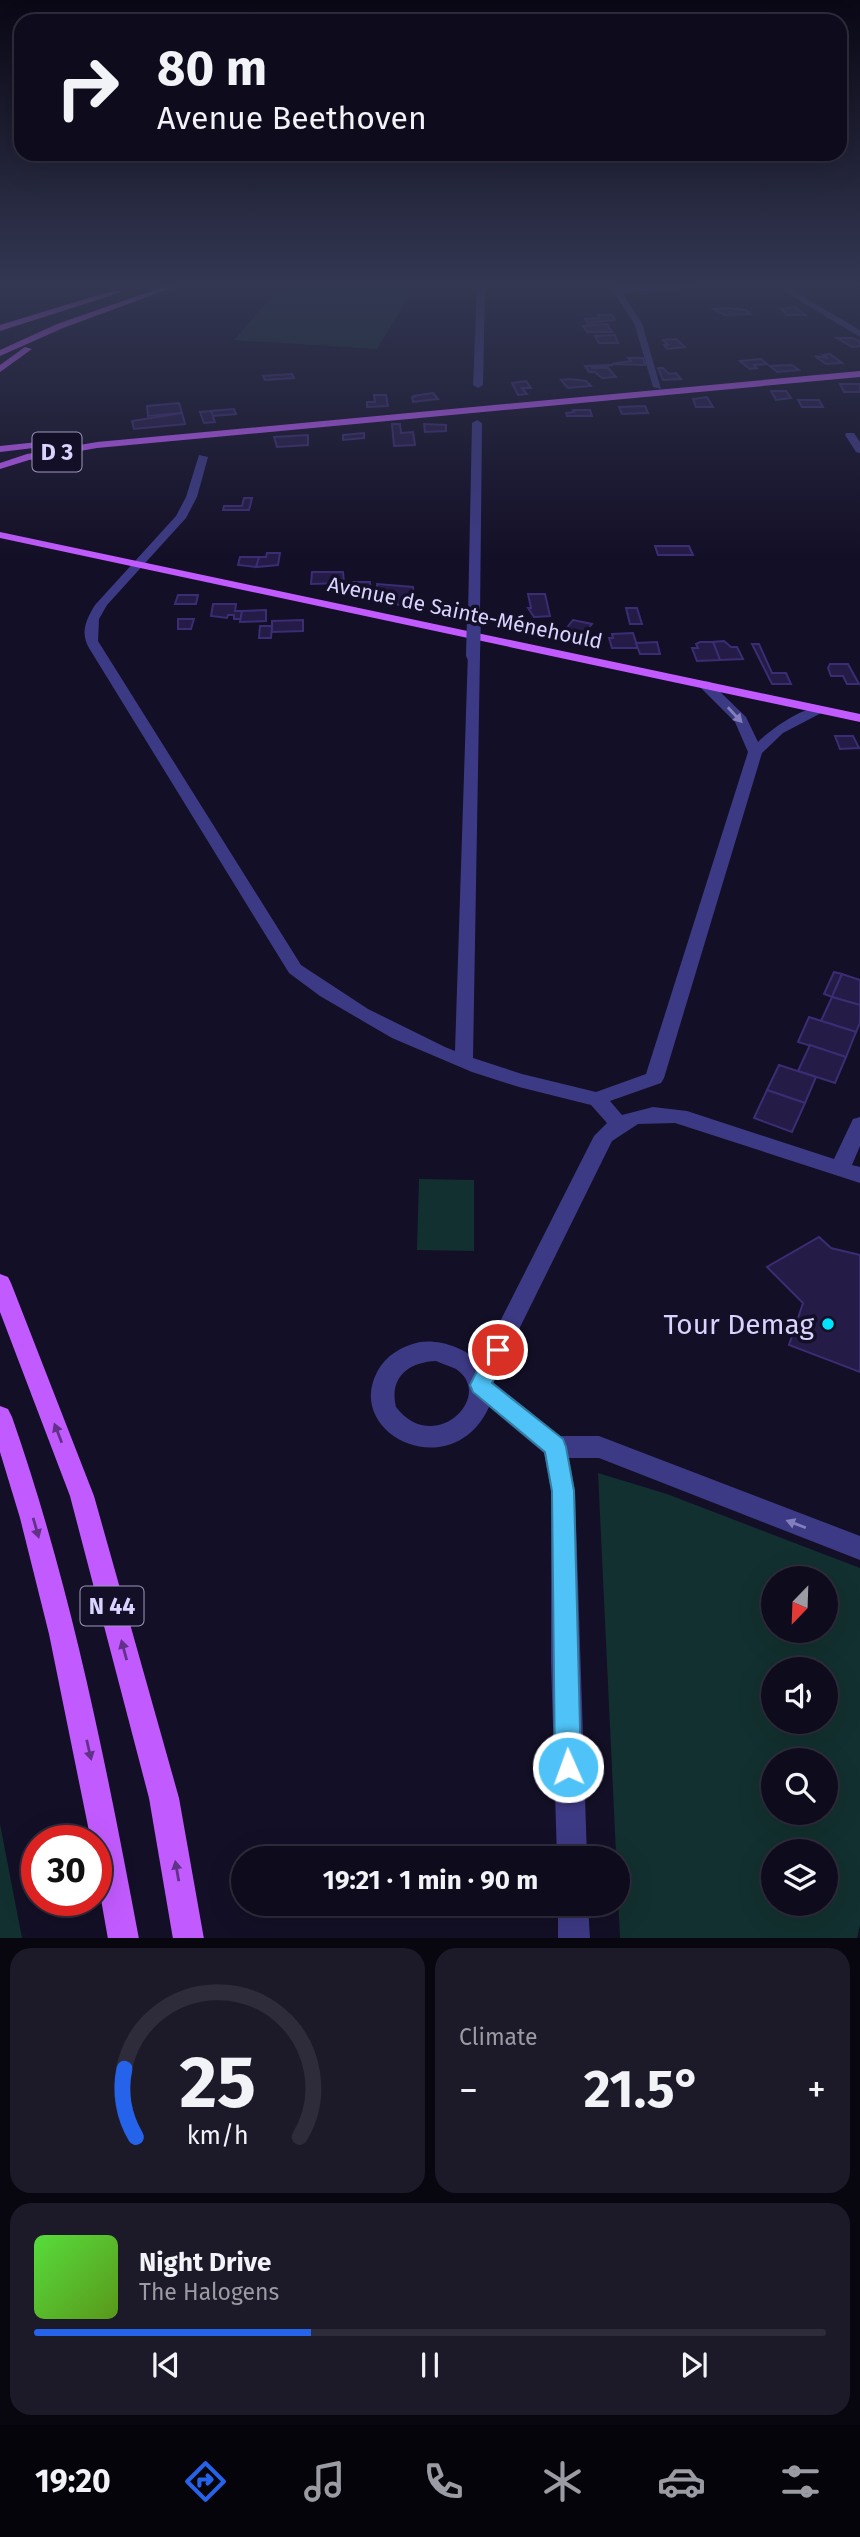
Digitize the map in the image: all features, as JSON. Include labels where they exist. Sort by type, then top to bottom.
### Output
[{"type":"main road","name":"D 3","points":[[493,405],[779,377]]},
{"type":"main road","name":"D 3","points":[[0,449],[790,377]]},
{"type":"main road","name":"D 3","points":[[0,466],[27,457],[97,445],[459,408]]},
{"type":"main road","name":"Avenue de Sainte-Ménehould","points":[[0,526],[62,548]]},
{"type":"main road","name":"Avenue de Sainte-Ménehould","points":[[0,535],[860,718]]},
{"type":"main road","name":"N 44","points":[[0,1283],[82,1496],[164,1798],[189,1938]]},
{"type":"main road","name":"N 44","points":[[0,1417],[37,1530],[65,1643],[96,1781],[124,1938]]},
{"type":"street","points":[[478,377],[478,385]]},
{"type":"street","points":[[655,377],[658,387]]},
{"type":"street","points":[[464,1060],[477,423]]},
{"type":"street","points":[[850,435],[860,450]]},
{"type":"street","points":[[203,457],[196,484],[180,518],[136,564],[96,615],[90,630],[91,639],[295,969],[328,995],[383,1026],[464,1060],[561,1093],[597,1099],[654,1078],[755,752],[778,730],[820,709]]},
{"type":"street","points":[[705,685],[741,720],[755,752]]},
{"type":"street","points":[[597,1099],[618,1123]]},
{"type":"street","points":[[860,1175],[666,1113],[644,1114],[618,1123],[604,1136],[480,1385],[555,1447],[599,1447],[860,1548]]},
{"type":"street","points":[[839,1169],[860,1124]]},
{"type":"street","points":[[555,1447],[563,1491],[565,1662],[572,1846]]},
{"type":"street","points":[[573,1916],[574,1938]]},
{"type":"green space","points":[[419,1179],[474,1180],[474,1251],[417,1250]]},
{"type":"green space","points":[[598,1473],[667,1494],[860,1568],[860,1925],[857,1938],[620,1938],[619,1916],[630,1916],[630,1846],[616,1846]]},
{"type":"green space","points":[[0,1824],[22,1938],[0,1938]]},
{"type":"building","points":[[264,377],[294,378],[265,380]]},
{"type":"building","points":[[662,377],[681,379],[663,380]]},
{"type":"building","points":[[561,380],[586,381],[591,386],[568,388]]},
{"type":"building","points":[[526,381],[531,388],[522,388],[527,394],[518,395],[512,383]]},
{"type":"building","points":[[840,384],[860,384],[860,392],[844,392]]},
{"type":"building","points":[[771,391],[786,391],[791,398],[776,400]]},
{"type":"building","points":[[433,393],[438,399],[413,402],[412,397],[417,396],[413,396]]},
{"type":"building","points":[[374,395],[386,395],[388,406],[367,407],[367,402],[375,402]]},
{"type":"building","points":[[707,397],[713,407],[696,407],[693,399]]},
{"type":"building","points":[[798,400],[819,400],[823,407],[802,407]]},
{"type":"building","points":[[179,403],[182,413],[148,416],[147,406]]},
{"type":"building","points":[[645,406],[648,413],[622,414],[619,407]]},
{"type":"building","points":[[234,409],[236,414],[213,416],[211,411]]},
{"type":"building","points":[[573,410],[590,410],[592,416],[567,416],[566,413],[574,412]]},
{"type":"building","points":[[211,411],[215,422],[204,423],[200,412]]},
{"type":"building","points":[[182,413],[185,424],[134,429],[132,421]]},
{"type":"building","points":[[392,424],[400,424],[401,433],[413,432],[415,445],[394,446]]},
{"type":"building","points":[[424,424],[446,425],[446,431],[425,432]]},
{"type":"building","points":[[364,433],[364,438],[343,440],[343,435]]},
{"type":"building","points":[[308,435],[308,445],[277,447],[274,437]]},
{"type":"building","points":[[244,498],[252,498],[249,510],[223,510],[224,506],[242,506]]},
{"type":"building","points":[[655,546],[689,546],[693,555],[658,555]]},
{"type":"building","points":[[267,553],[280,553],[278,565],[256,567],[259,557],[266,557]]},
{"type":"building","points":[[240,557],[259,557],[256,567],[238,565]]},
{"type":"building","points":[[312,572],[343,572],[344,583],[311,584]]},
{"type":"building","points":[[347,582],[370,582],[371,591],[348,591]]},
{"type":"building","points":[[377,584],[413,587],[415,606],[378,603]]},
{"type":"building","points":[[528,594],[545,594],[550,616],[534,617],[528,608],[531,608]]},
{"type":"building","points":[[178,595],[198,595],[196,604],[175,604]]},
{"type":"building","points":[[213,604],[236,604],[235,611],[242,611],[241,619],[234,619],[234,615],[228,615],[227,618],[211,616]]},
{"type":"building","points":[[626,608],[637,608],[642,624],[630,624]]},
{"type":"building","points":[[266,610],[266,621],[240,622],[242,611]]},
{"type":"building","points":[[178,619],[194,619],[191,629],[178,629]]},
{"type":"building","points":[[303,620],[303,631],[272,632],[272,621]]},
{"type":"building","points":[[573,620],[592,624],[584,634],[565,630]]},
{"type":"building","points":[[260,626],[272,626],[271,638],[259,638]]},
{"type":"building","points":[[633,633],[638,648],[612,648],[609,638],[613,638],[612,634]]},
{"type":"building","points":[[724,641],[731,647],[737,647],[743,659],[720,660],[713,642]]},
{"type":"building","points":[[657,642],[660,654],[640,654],[636,643]]},
{"type":"building","points":[[713,642],[720,660],[697,661],[692,648],[698,648],[696,644]]},
{"type":"building","points":[[752,644],[759,644],[772,673],[786,673],[791,684],[772,684]]},
{"type":"building","points":[[830,664],[848,664],[859,684],[847,684],[843,676],[831,676],[828,668]]},
{"type":"building","points":[[835,736],[853,736],[859,748],[840,749]]},
{"type":"building","points":[[834,972],[842,974],[832,997],[824,994]]},
{"type":"building","points":[[842,974],[860,980],[860,1005],[832,997]]},
{"type":"building","points":[[832,997],[860,1005],[860,1023],[856,1032],[821,1021]]},
{"type":"building","points":[[809,1017],[856,1032],[846,1057],[798,1042]]},
{"type":"building","points":[[810,1045],[846,1057],[835,1083],[798,1071]]},
{"type":"building","points":[[779,1065],[816,1077],[805,1103],[767,1090]]},
{"type":"building","points":[[767,1090],[805,1103],[792,1132],[754,1118]]},
{"type":"building","name":"Tour Demag","points":[[819,1237],[831,1248],[860,1255],[860,1372],[789,1345],[803,1303],[767,1267]]},
{"type":"place","name":"Tour Demag","points":[[828,1324]]},
{"type":"route","points":[[498,1350],[480,1385],[555,1447],[563,1491],[568,1767]]}]
